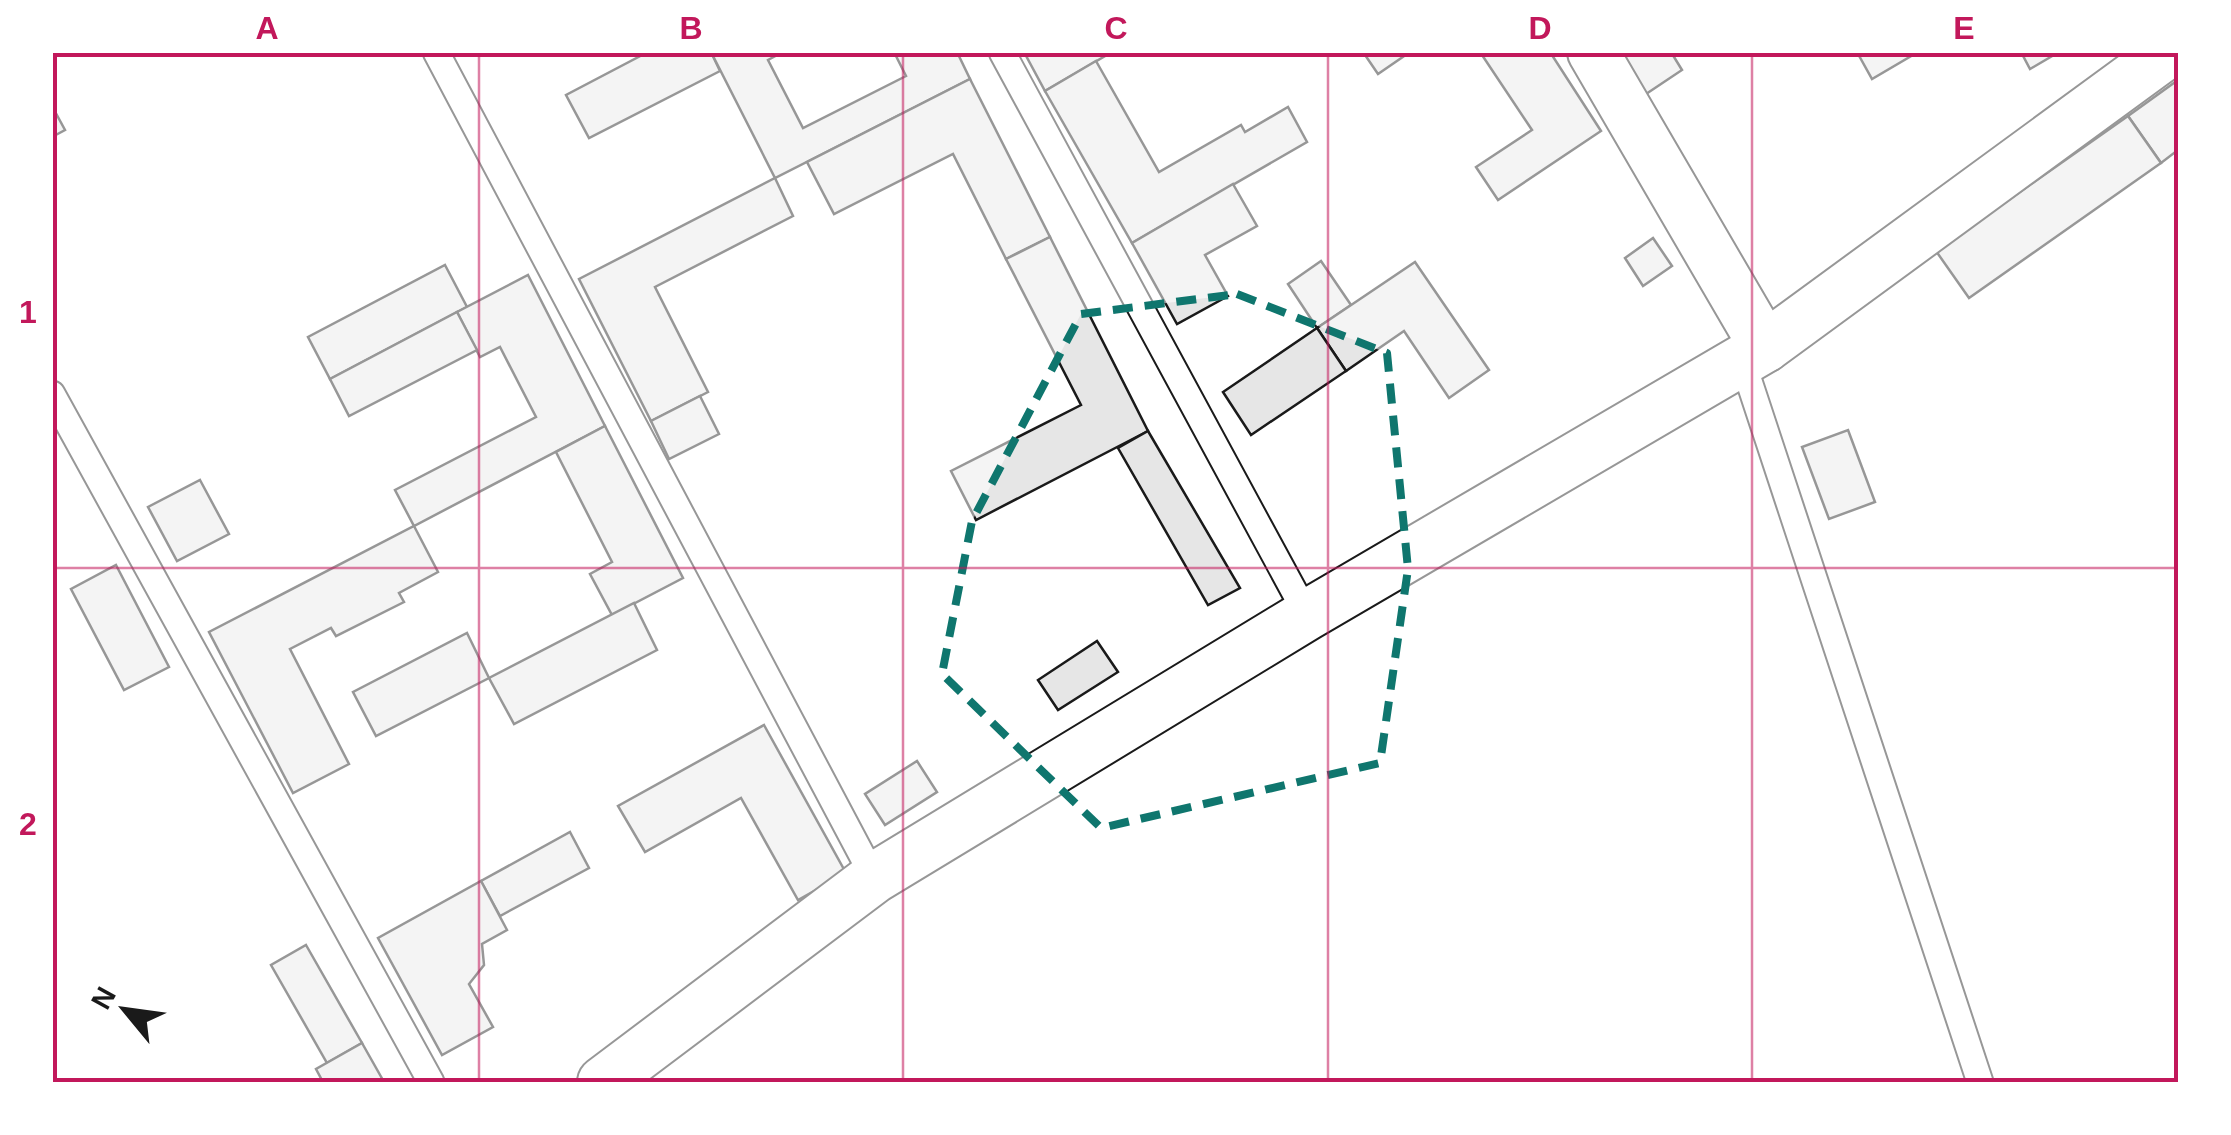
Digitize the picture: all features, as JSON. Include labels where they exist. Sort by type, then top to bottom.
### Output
[{"type":"street","points":[[1593,52],[1754,353]]},
{"type":"street","points":[[603,1082],[874,878],[1307,616],[1754,353],[2154,56]]},
{"type":"lane","points":[[436,52],[874,878]]},
{"type":"lane","points":[[1002,52],[1307,616]]},
{"type":"lane","points":[[1754,353],[1980,1082]]},
{"type":"lane","points":[[52,394],[431,1082]]},
{"type":"highlighted area","points":[[1237,294],[1387,353],[1408,569],[1380,763],[1101,828],[942,674],[972,521],[1081,314]]},
{"type":"building","points":[[648,52],[711,52],[720,71],[589,138],[566,95]]},
{"type":"building","points":[[711,52],[783,52],[768,60],[803,128],[906,76],[894,52],[957,52],[970,79],[775,178]]},
{"type":"building","points":[[1024,52],[1112,52],[1045,91]]},
{"type":"building","points":[[1363,52],[1410,52],[1378,74]]},
{"type":"building","points":[[1480,52],[1550,52],[1601,131],[1498,200],[1476,167],[1532,130]]},
{"type":"building","points":[[1610,52],[1671,52],[1682,70],[1640,98]]},
{"type":"building","points":[[1857,52],[1918,52],[1872,79]]},
{"type":"building","points":[[2021,52],[2059,52],[2030,69]]},
{"type":"building","points":[[1096,61],[1159,172],[1241,125],[1245,132],[1288,107],[1307,142],[1132,243],[1045,91]]},
{"type":"building","points":[[970,79],[1050,237],[1006,259],[953,154],[834,214],[807,162]]},
{"type":"building","points":[[2178,80],[2178,150],[2161,163],[2128,116]]},
{"type":"building","points":[[52,106],[65,130],[52,137]]},
{"type":"building","points":[[2128,116],[2161,163],[1969,298],[1936,251]]},
{"type":"building","points":[[775,178],[793,216],[655,287],[708,392],[651,421],[579,279]]},
{"type":"building","points":[[1233,184],[1257,226],[1205,255],[1228,296],[1177,324],[1132,243]]},
{"type":"building","points":[[1050,237],[1148,431],[976,520],[951,471],[1081,405],[1006,259]]},
{"type":"building","points":[[1653,238],[1672,266],[1643,286],[1625,258]]},
{"type":"building","points":[[1321,261],[1351,305],[1317,328],[1288,284]]},
{"type":"building","points":[[1415,262],[1489,370],[1449,398],[1404,331],[1346,371],[1317,328]]},
{"type":"building","points":[[445,265],[467,307],[330,379],[308,337]]},
{"type":"building","points":[[528,275],[605,426],[414,526],[395,490],[536,417],[500,347],[480,357],[457,312]]},
{"type":"building","points":[[457,312],[477,350],[349,416],[330,379]]},
{"type":"building","points":[[1317,328],[1346,371],[1251,435],[1223,392]]},
{"type":"building","points":[[700,396],[719,434],[669,459],[651,421]]},
{"type":"building","points":[[605,426],[683,578],[612,615],[590,574],[612,562],[556,452]]},
{"type":"building","points":[[1848,430],[1875,502],[1829,519],[1802,447]]},
{"type":"building","points":[[1148,431],[1240,588],[1208,605],[1118,448]]},
{"type":"building","points":[[200,480],[229,534],[177,561],[148,507]]},
{"type":"building","points":[[414,526],[438,572],[399,593],[404,602],[336,636],[331,628],[290,649],[349,764],[293,793],[209,632]]},
{"type":"building","points":[[116,565],[169,667],[124,690],[71,589]]},
{"type":"building","points":[[634,603],[657,650],[514,724],[489,678]]},
{"type":"building","points":[[467,633],[489,678],[376,736],[353,692]]},
{"type":"building","points":[[1097,641],[1118,672],[1058,710],[1038,680]]},
{"type":"building","points":[[764,725],[846,873],[798,900],[741,798],[645,852],[618,806]]},
{"type":"building","points":[[917,761],[937,792],[885,825],[865,794]]},
{"type":"building","points":[[570,832],[589,868],[500,916],[481,881]]},
{"type":"building","points":[[481,881],[507,930],[482,944],[484,965],[469,984],[493,1027],[442,1055],[378,938]]},
{"type":"building","points":[[306,945],[362,1043],[327,1063],[271,965]]},
{"type":"building","points":[[362,1043],[384,1082],[323,1082],[316,1069]]}]
